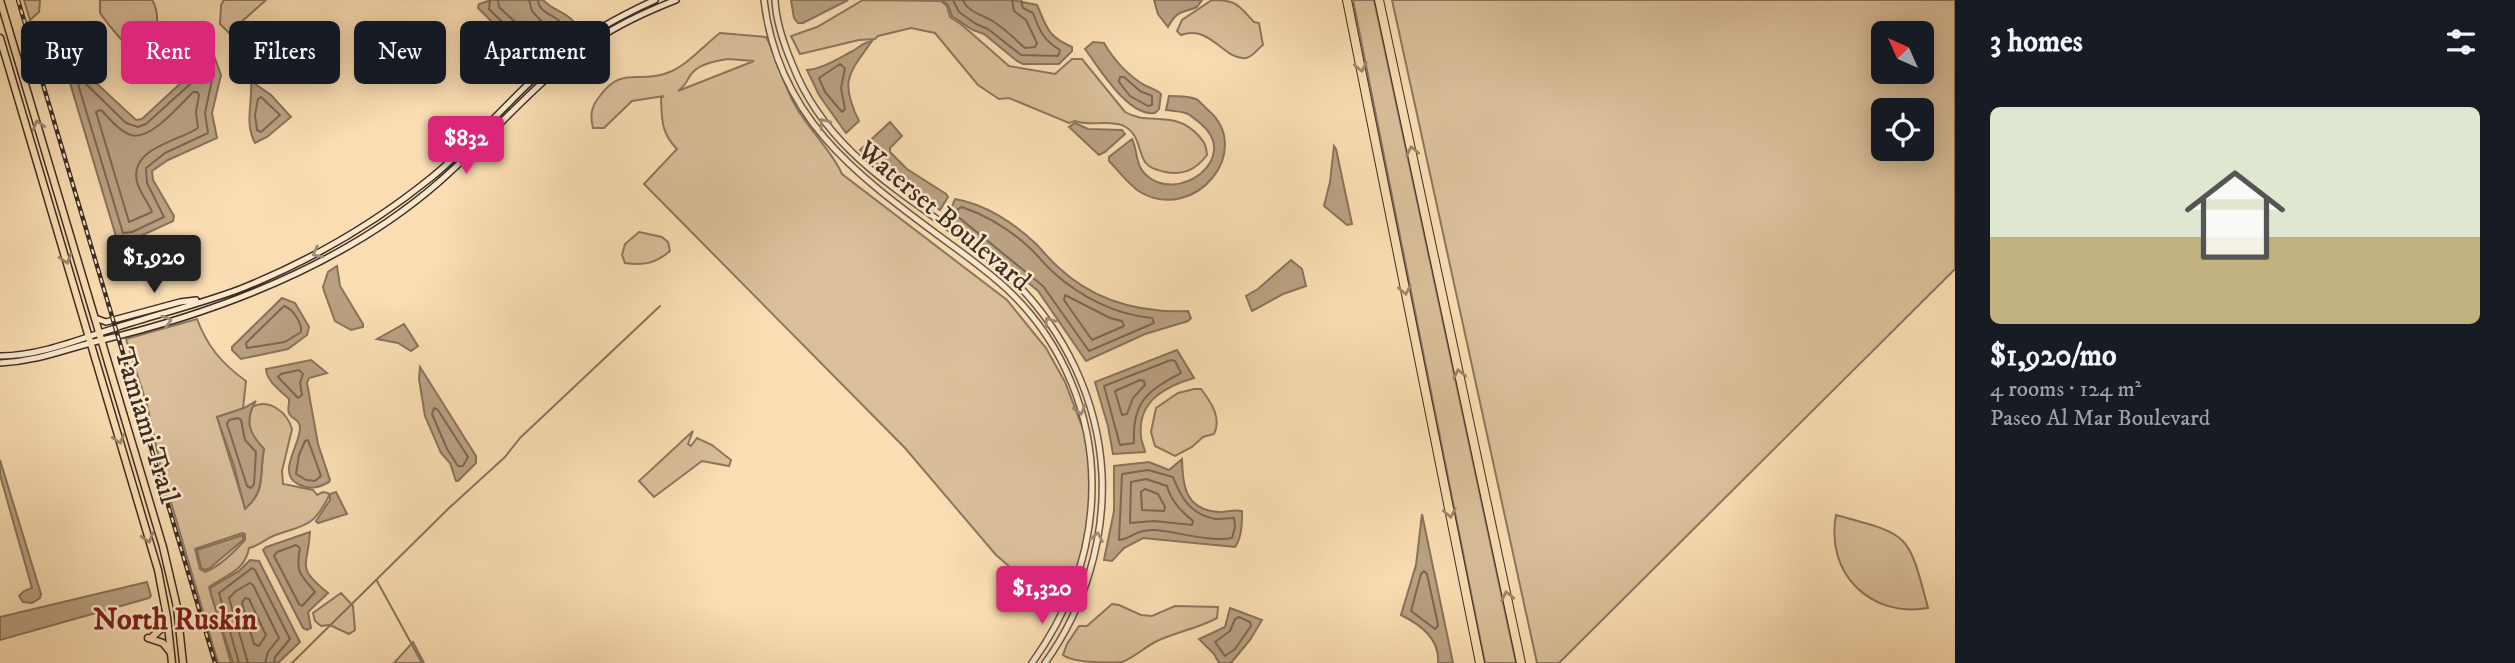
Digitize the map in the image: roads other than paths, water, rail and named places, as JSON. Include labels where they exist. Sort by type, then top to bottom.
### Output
[{"type":"highway","points":[[1347,0],[1480,663]]},
{"type":"highway","points":[[1379,0],[1521,663]]},
{"type":"main road","name":"Tamiami Trail","points":[[1,0],[173,587],[183,663]]},
{"type":"main road","points":[[101,337],[210,299],[294,265],[364,227],[424,184],[476,138],[538,75],[590,33],[655,0]]},
{"type":"main road","points":[[0,356],[90,340],[212,307],[298,273],[368,233],[437,184],[474,152],[545,81],[596,40],[624,22],[676,0]]},
{"type":"main road","name":"Waterset Boulevard","points":[[764,0],[779,63],[804,112],[819,133],[862,177],[989,273],[1014,296],[1046,335],[1069,376],[1086,430],[1090,455],[1090,522],[1082,562],[1066,608],[1052,635],[1032,663]]},
{"type":"main road","name":"Waterset Boulevard","points":[[775,0],[776,16],[803,91],[829,130],[872,172],[983,255],[1023,290],[1047,318],[1065,347],[1085,389],[1101,459],[1100,520],[1091,567],[1075,614],[1045,663]]},
{"type":"main road","name":"Tamiami Trail","points":[[0,38],[158,570],[172,659]]},
{"type":"main road","points":[[15,90],[26,87]]},
{"type":"main road","points":[[46,194],[57,191]]},
{"type":"main road","points":[[294,265],[298,273]]},
{"type":"main road","points":[[95,318],[106,322],[180,302],[210,299]]},
{"type":"main road","points":[[0,363],[33,361],[90,340]]},
{"type":"main road","points":[[31,352],[33,361]]},
{"type":"main road","points":[[129,473],[145,487]]},
{"type":"main road","points":[[167,617],[162,628],[149,638],[164,643],[172,659]]},
{"type":"water","points":[[491,0],[543,0],[573,21],[491,21],[478,8],[479,4]]},
{"type":"water","points":[[791,0],[848,0],[798,23],[794,18]]},
{"type":"water","points":[[942,0],[1012,0],[1037,5],[1049,31],[1072,47],[1072,51],[1059,64],[1023,64],[984,34],[952,16],[948,5]]},
{"type":"water","points":[[1154,0],[1202,0],[1197,7],[1177,15],[1168,27],[1158,14]]},
{"type":"water","points":[[872,41],[857,61],[849,78],[849,96],[859,121],[846,133],[819,95],[807,70],[818,68]]},
{"type":"water","points":[[1093,42],[1104,43],[1128,73],[1161,94],[1159,109],[1155,113],[1135,108],[1116,90],[1085,49]]},
{"type":"water","points":[[215,58],[221,75],[212,113],[217,138],[168,160],[152,171],[153,180],[174,216],[173,221],[134,239],[118,243],[70,84],[97,84],[136,120],[142,119],[180,84],[215,84]]},
{"type":"water","points":[[251,84],[255,84],[271,95],[291,117],[267,137],[255,143],[249,120]]},
{"type":"water","points":[[1169,96],[1190,97],[1199,101],[1221,126],[1225,144],[1222,162],[1212,178],[1198,191],[1180,198],[1161,199],[1136,189],[1109,161],[1109,157],[1132,139],[1142,170],[1158,182],[1173,184],[1188,181],[1200,174],[1210,163],[1214,151],[1212,137],[1190,115],[1166,110]]},
{"type":"water","points":[[890,122],[902,136],[890,148],[890,152],[907,169],[946,194],[948,197],[940,210],[860,150]]},
{"type":"water","points":[[1075,123],[1088,129],[1122,130],[1125,134],[1099,155],[1069,127]]},
{"type":"water","points":[[1334,146],[1352,224],[1347,225],[1324,206]]},
{"type":"water","points":[[955,199],[977,205],[1008,222],[1087,289],[1135,307],[1188,311],[1191,318],[1145,334],[1086,361],[1038,291],[948,216]]},
{"type":"water","points":[[1291,260],[1302,269],[1306,286],[1283,294],[1252,311],[1246,296]]},
{"type":"water","points":[[337,266],[340,286],[363,327],[351,330],[335,321],[323,287],[328,272]]},
{"type":"water","points":[[282,298],[295,303],[309,327],[307,335],[288,349],[241,359],[232,347]]},
{"type":"water","points":[[404,324],[418,346],[411,351],[398,343],[377,339]]},
{"type":"water","points":[[1177,350],[1194,378],[1164,391],[1149,404],[1141,424],[1145,452],[1113,454],[1095,382]]},
{"type":"water","points":[[311,360],[327,373],[309,378],[307,383],[318,444],[330,480],[314,488],[298,484],[289,473],[300,427],[289,413],[289,399],[271,382],[266,369]]},
{"type":"water","points":[[420,367],[476,456],[476,463],[458,481],[450,463],[441,453],[425,416],[419,379]]},
{"type":"water","points":[[256,401],[250,414],[250,426],[264,449],[259,489],[245,509],[217,417]]},
{"type":"water","points":[[1182,459],[1183,478],[1192,501],[1207,510],[1242,511],[1242,525],[1235,547],[1143,538],[1124,548],[1112,561],[1104,560],[1114,511],[1114,466],[1149,462],[1169,470]]},
{"type":"water","points":[[0,460],[41,594],[40,598],[32,603],[23,602],[19,596],[32,588],[0,475]]},
{"type":"water","points":[[336,492],[347,514],[318,523],[316,521],[330,500],[330,494]]},
{"type":"water","points":[[1422,514],[1453,663],[1438,663],[1436,647],[1428,634],[1401,615],[1416,565]]},
{"type":"water","points":[[310,532],[307,571],[328,593],[308,612],[311,628],[307,630],[303,628],[263,550]]},
{"type":"water","points":[[243,535],[243,540],[210,568],[201,568],[197,550]]},
{"type":"water","points":[[250,560],[259,561],[300,642],[278,663],[233,663],[211,594],[210,588],[239,571]]},
{"type":"water","points":[[147,582],[151,596],[149,598],[0,640],[0,617]]},
{"type":"water","points":[[1230,608],[1262,620],[1231,663],[1219,663],[1199,639],[1225,627]]},
{"type":"waterway","points":[[292,663],[448,509],[505,457],[520,438],[660,306]]},
{"type":"waterway","points":[[377,581],[422,663]]},
{"type":"railway","points":[[18,0],[215,663]]},
{"type":"district","name":"North Ruskin","points":[[175,619]]}]
